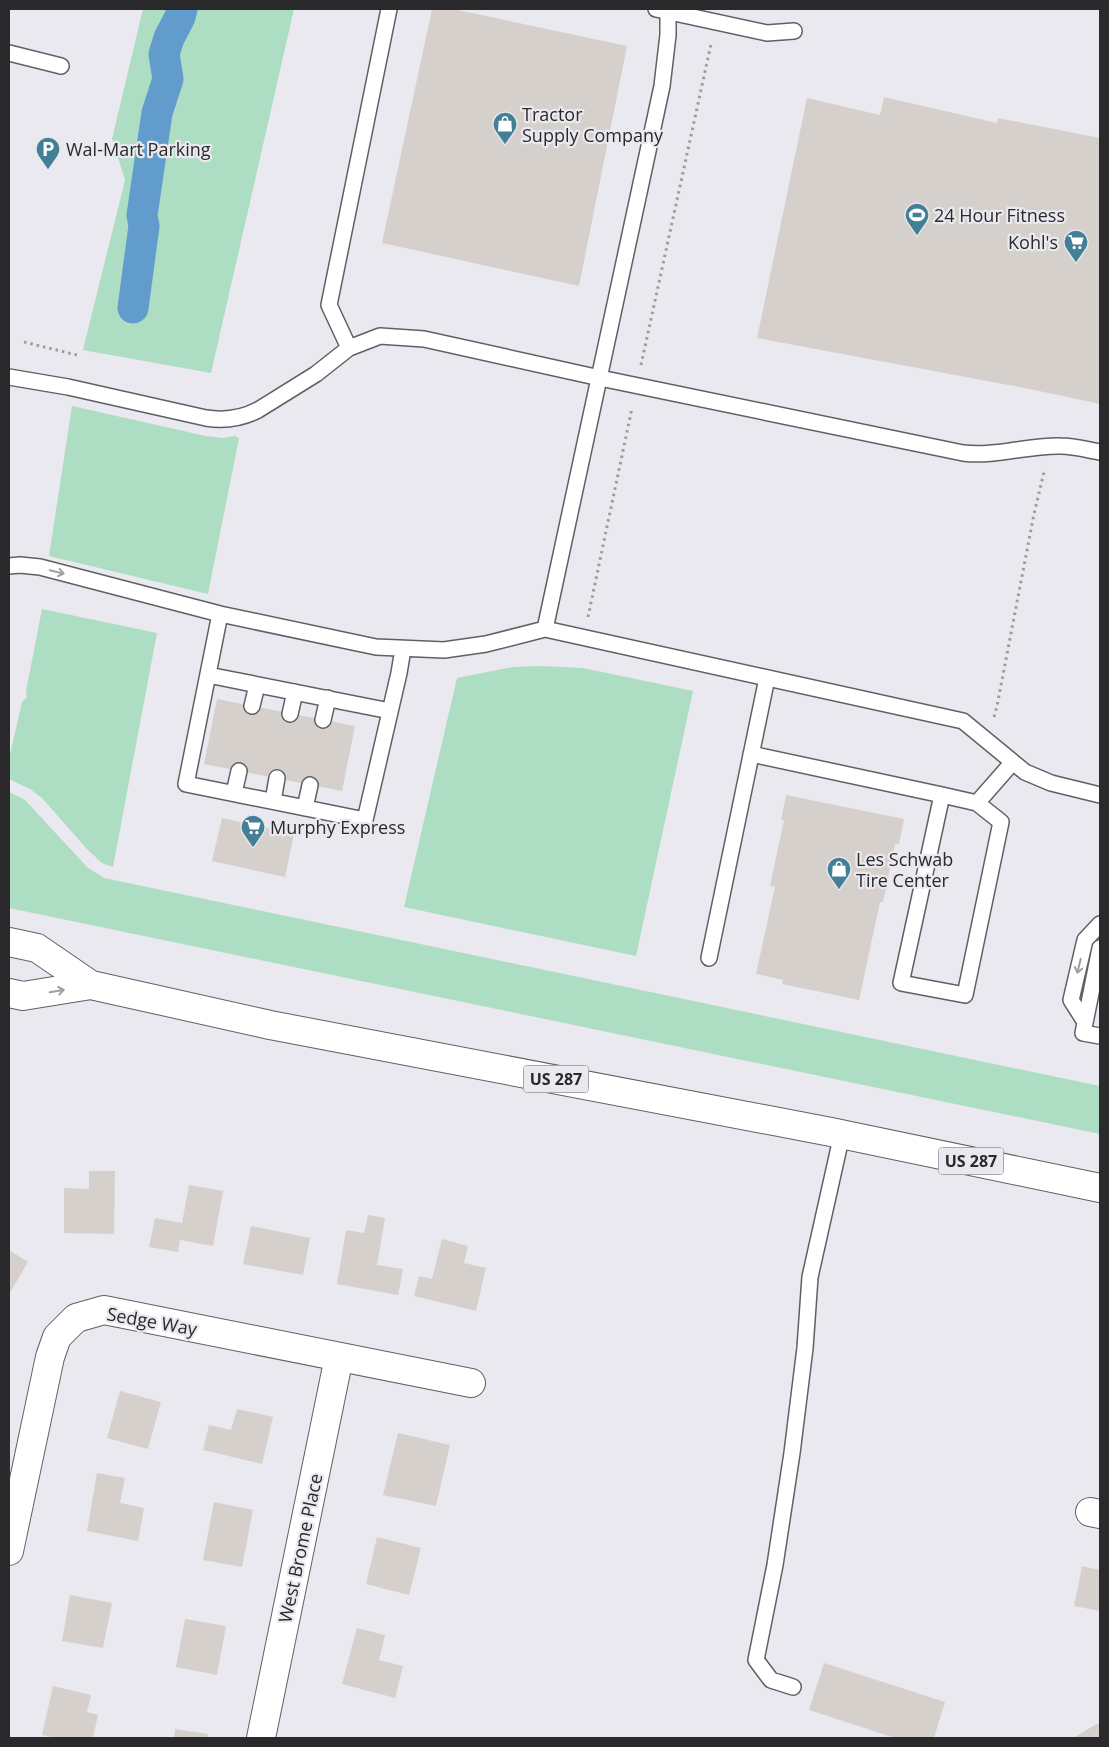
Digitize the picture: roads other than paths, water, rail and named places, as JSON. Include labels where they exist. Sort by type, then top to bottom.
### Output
[{"type":"main road","name":"US 287","points":[[9,942],[37,948],[91,985]]},
{"type":"main road","name":"US 287","points":[[9,993],[22,996],[91,985],[270,1025],[842,1134],[1100,1188]]},
{"type":"main road","name":"Sedge Way","points":[[9,1551],[50,1357],[57,1337],[76,1318],[104,1310],[471,1383]]},
{"type":"main road","name":"West Brome Place","points":[[261,1738],[339,1357]]},
{"type":"lane","points":[[349,348],[329,305],[389,9]]},
{"type":"lane","points":[[546,630],[662,86],[668,35],[662,10],[767,33],[794,31]]},
{"type":"lane","points":[[9,53],[61,66]]},
{"type":"lane","points":[[9,377],[206,418],[229,420],[258,410],[316,374],[349,348],[380,336],[424,339],[600,378],[963,453],[977,455],[1062,446],[1100,452]]},
{"type":"lane","points":[[9,566],[40,567],[220,614],[349,642],[403,649],[444,650],[486,644],[546,630],[963,721],[1025,772],[1052,783],[1100,796]]},
{"type":"lane","points":[[220,614],[186,784],[365,820],[403,649]]},
{"type":"lane","points":[[208,674],[390,711]]},
{"type":"lane","points":[[708,958],[767,678]]},
{"type":"lane","points":[[252,706],[257,685]]},
{"type":"lane","points":[[290,714],[295,692]]},
{"type":"lane","points":[[323,720],[328,698]]},
{"type":"lane","points":[[751,754],[942,795],[976,803],[1001,822],[964,995],[901,983],[942,795]]},
{"type":"lane","points":[[976,803],[1012,763]]},
{"type":"lane","points":[[234,793],[239,771]]},
{"type":"lane","points":[[273,801],[277,778]]},
{"type":"lane","points":[[306,808],[310,785]]},
{"type":"lane","points":[[1085,1022],[1071,1000],[1085,940],[1100,924]]},
{"type":"lane","points":[[9,929],[37,948]]},
{"type":"lane","points":[[1100,948],[1082,1033],[1100,1036]]},
{"type":"lane","points":[[1085,1022],[1100,1010]]},
{"type":"lane","points":[[793,1687],[771,1680],[756,1660],[775,1565],[792,1453],[805,1348],[810,1277],[842,1134]]},
{"type":"waterway","points":[[133,308],[144,226],[142,215],[157,113],[168,79],[164,54],[182,9]]},
{"type":"place","name":"Tractor Supply Company","points":[[505,145]]},
{"type":"place","name":"Wal-Mart Parking","points":[[48,170]]},
{"type":"place","name":"24 Hour Fitness","points":[[917,236]]},
{"type":"place","name":"Kohl's","points":[[1076,263]]},
{"type":"place","name":"Murphy Express","points":[[253,848]]},
{"type":"place","name":"Les Schwab Tire Center","points":[[839,890]]}]
